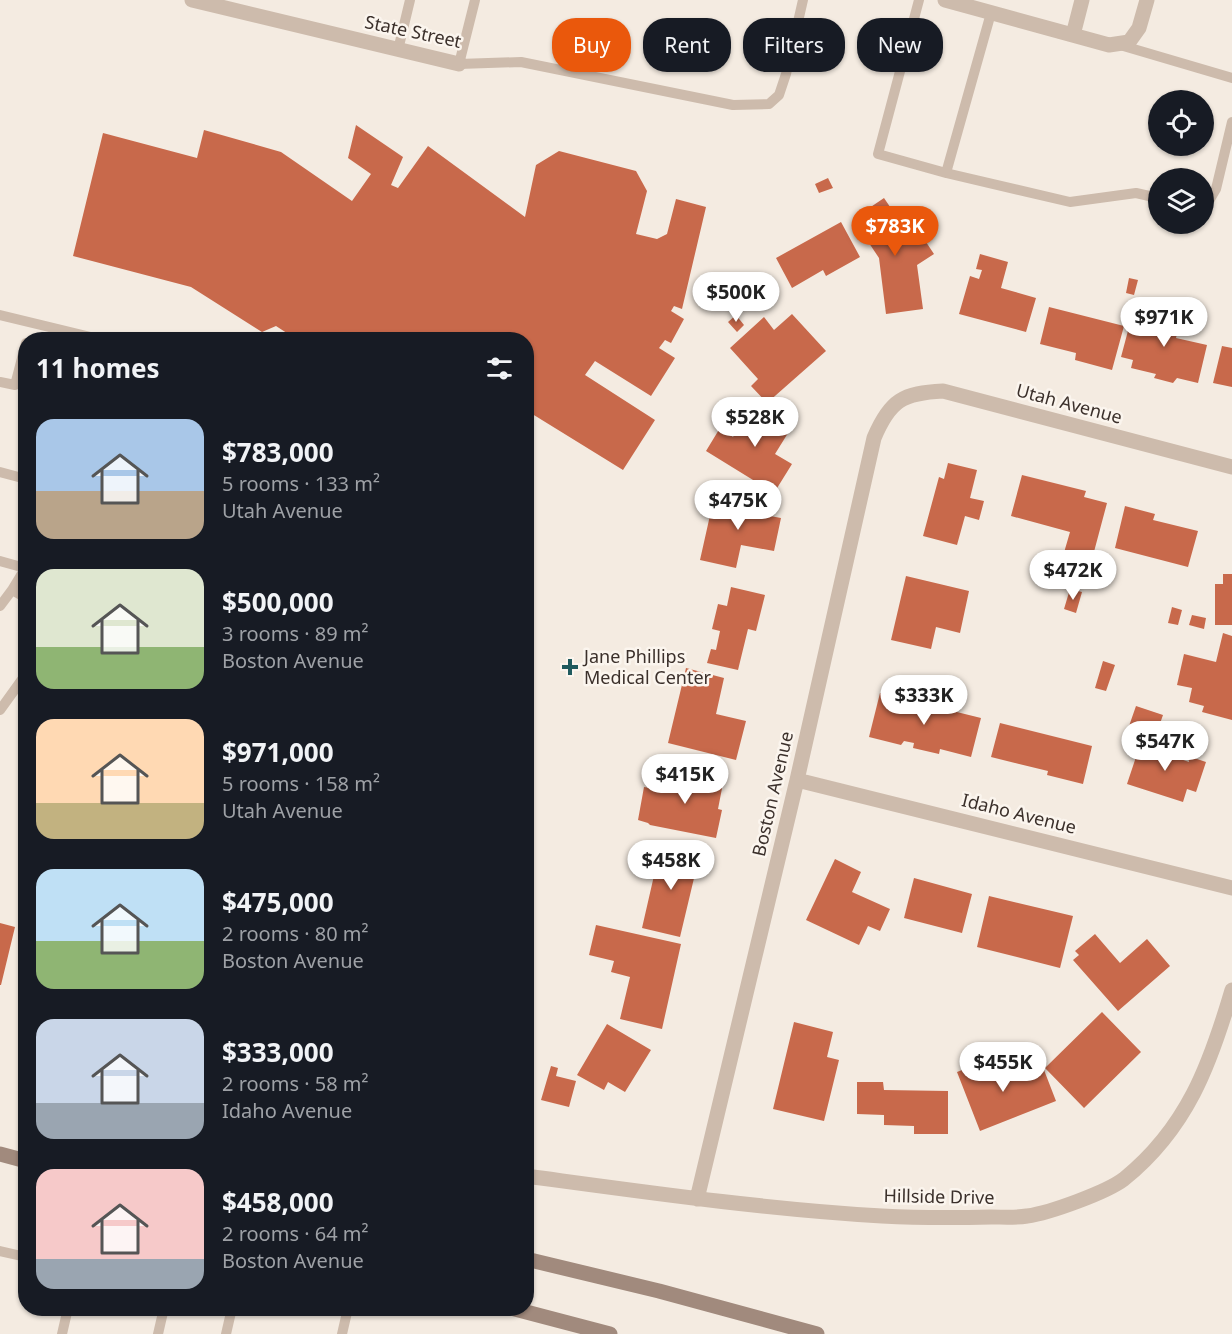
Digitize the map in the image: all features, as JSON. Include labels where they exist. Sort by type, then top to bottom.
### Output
[{"type":"street","points":[[945,0],[1109,45],[1129,42],[1139,28],[1147,0]]},
{"type":"street","points":[[1073,35],[1082,0]]},
{"type":"street","name":"State Street","points":[[200,1],[459,64]]},
{"type":"street","name":"Utah Avenue","points":[[897,402],[917,392],[943,391],[1232,467]]},
{"type":"street","name":"Boston Avenue","points":[[697,1199],[797,780],[873,438],[881,419],[897,402]]},
{"type":"street","name":"Idaho Avenue","points":[[797,780],[1232,888]]},
{"type":"street","name":"Hillside Drive","points":[[534,1177],[697,1199],[860,1214],[939,1219],[1027,1216],[1077,1202],[1122,1180],[1151,1155],[1179,1121],[1196,1090],[1216,1045],[1232,990]]},
{"type":"street","points":[[0,1154],[18,1159]]},
{"type":"street","points":[[534,1261],[659,1291],[817,1334]]},
{"type":"street","points":[[534,1314],[610,1334]]},
{"type":"lane","points":[[398,50],[410,0]]},
{"type":"lane","points":[[459,64],[476,0]]},
{"type":"lane","name":"State Street","points":[[459,64],[521,62],[600,76],[713,102],[733,105],[769,104],[779,95],[786,74],[803,0]]},
{"type":"lane","points":[[919,0],[878,154],[946,173],[1070,202],[1136,193],[1148,196]]},
{"type":"lane","points":[[946,173],[991,13]]},
{"type":"lane","points":[[1117,44],[1232,78]]},
{"type":"lane","points":[[1214,192],[1232,122]]},
{"type":"lane","points":[[0,315],[71,332]]},
{"type":"lane","points":[[28,332],[30,322]]},
{"type":"lane","points":[[0,381],[15,385],[18,373]]},
{"type":"lane","points":[[0,472],[18,477]]},
{"type":"lane","points":[[0,561],[18,565]]},
{"type":"lane","points":[[0,606],[18,579]]},
{"type":"lane","points":[[12,590],[18,593]]},
{"type":"lane","points":[[0,710],[18,685]]},
{"type":"lane","points":[[0,1251],[18,1255]]},
{"type":"lane","points":[[62,1334],[66,1316]]},
{"type":"lane","points":[[158,1334],[162,1316]]},
{"type":"lane","points":[[226,1334],[230,1316]]},
{"type":"lane","points":[[342,1334],[346,1316]]},
{"type":"building","points":[[356,125],[403,157],[391,185],[398,188],[428,146],[525,217],[536,165],[559,151],[636,171],[647,191],[636,234],[657,239],[667,234],[676,199],[706,207],[682,309],[674,306],[671,311],[684,319],[671,343],[665,340],[659,348],[675,358],[651,396],[595,361],[585,375],[655,420],[623,470],[534,415],[534,332],[285,332],[276,326],[262,332],[191,287],[73,256],[103,133],[197,158],[204,130],[281,152],[352,201],[371,174],[348,158]]},
{"type":"building","points":[[828,178],[833,188],[819,193],[815,184]]},
{"type":"building","points":[[884,198],[903,226],[892,233],[898,243],[918,230],[934,254],[917,265],[923,309],[886,314],[879,258],[853,219]]},
{"type":"building","points":[[841,222],[860,257],[826,276],[823,270],[792,288],[776,258]]},
{"type":"building","points":[[980,254],[1008,262],[1001,288],[1036,298],[1026,332],[959,314],[970,276],[979,279],[982,270],[976,269]]},
{"type":"building","points":[[1129,278],[1138,280],[1134,295],[1126,293]]},
{"type":"building","points":[[1151,303],[1183,310],[1176,338],[1207,345],[1198,383],[1177,378],[1173,383],[1154,378],[1156,374],[1131,368],[1133,360],[1121,357],[1129,327],[1144,331]]},
{"type":"building","points":[[1049,307],[1124,326],[1112,370],[1075,360],[1076,353],[1040,344]]},
{"type":"building","points":[[792,314],[826,351],[767,403],[751,386],[758,379],[730,348],[764,317],[774,330]]},
{"type":"building","points":[[736,315],[744,325],[737,332],[728,322]]},
{"type":"building","points":[[1222,346],[1232,348],[1232,387],[1213,383]]},
{"type":"building","points":[[753,405],[763,412],[765,408],[793,425],[775,454],[792,464],[774,493],[706,451],[720,428],[733,437]]},
{"type":"building","points":[[948,463],[977,470],[970,498],[984,501],[979,520],[965,516],[957,545],[923,536],[939,477],[944,479]]},
{"type":"building","points":[[1022,475],[1086,491],[1084,497],[1107,503],[1091,563],[1063,556],[1070,532],[1011,516]]},
{"type":"building","points":[[740,496],[762,500],[760,514],[781,518],[774,551],[741,545],[736,568],[700,560],[713,502],[737,507]]},
{"type":"building","points":[[1125,506],[1155,514],[1153,520],[1198,531],[1188,567],[1115,548]]},
{"type":"building","points":[[1223,574],[1232,574],[1232,625],[1215,625],[1215,584],[1223,584]]},
{"type":"building","points":[[906,576],[969,591],[960,633],[936,627],[931,649],[891,640]]},
{"type":"building","points":[[731,587],[765,595],[756,631],[748,629],[738,670],[707,663],[711,649],[716,650],[720,631],[712,629],[718,604],[727,606]]},
{"type":"building","points":[[1070,589],[1082,592],[1076,613],[1064,609]]},
{"type":"building","points":[[1172,607],[1182,610],[1178,625],[1168,623]]},
{"type":"building","points":[[1192,615],[1206,618],[1204,629],[1189,625]]},
{"type":"building","points":[[1223,633],[1232,636],[1232,720],[1202,712],[1204,706],[1189,702],[1192,688],[1177,685],[1184,654],[1216,662]]},
{"type":"building","points":[[1103,661],[1115,665],[1106,691],[1095,688]]},
{"type":"building","points":[[686,668],[724,678],[716,714],[746,721],[736,760],[668,743]]},
{"type":"building","points":[[880,693],[981,718],[971,757],[940,749],[939,754],[913,748],[914,743],[904,741],[901,745],[869,737]]},
{"type":"building","points":[[1136,706],[1163,715],[1156,735],[1129,726]]},
{"type":"building","points":[[1000,723],[1092,746],[1083,784],[1047,775],[1048,771],[991,757]]},
{"type":"building","points":[[1154,738],[1166,742],[1163,753],[1189,762],[1188,756],[1206,762],[1196,792],[1187,789],[1183,802],[1127,784],[1140,745],[1151,749]]},
{"type":"building","points":[[683,770],[724,778],[718,809],[722,810],[716,838],[650,825],[638,820],[644,787],[656,789],[657,786],[679,790]]},
{"type":"building","points":[[661,845],[700,853],[680,937],[642,928]]},
{"type":"building","points":[[835,859],[861,872],[852,892],[890,909],[880,931],[868,926],[859,945],[806,920]]},
{"type":"building","points":[[914,878],[972,894],[962,933],[904,918]]},
{"type":"building","points":[[989,896],[1073,916],[1060,968],[977,947]]},
{"type":"building","points":[[0,923],[15,927],[1,985],[0,985]]},
{"type":"building","points":[[596,925],[681,944],[662,1029],[620,1019],[630,977],[611,972],[614,961],[589,955]]},
{"type":"building","points":[[1095,934],[1120,963],[1147,939],[1170,966],[1118,1011],[1073,960],[1079,955],[1075,951]]},
{"type":"building","points":[[1102,1012],[1141,1052],[1084,1108],[1045,1068]]},
{"type":"building","points":[[794,1022],[833,1032],[827,1057],[839,1060],[824,1121],[773,1109]]},
{"type":"building","points":[[607,1024],[651,1050],[625,1092],[608,1082],[604,1090],[577,1075]]},
{"type":"building","points":[[995,1057],[1004,1079],[1013,1075],[1015,1081],[1044,1070],[1056,1101],[980,1131],[957,1072]]},
{"type":"building","points":[[551,1066],[558,1068],[556,1076],[576,1081],[569,1107],[541,1100]]},
{"type":"building","points":[[857,1082],[883,1082],[884,1090],[948,1091],[948,1134],[914,1134],[914,1126],[884,1125],[884,1115],[857,1114]]},
{"type":"place","name":"Jane Phillips Medical Center","points":[[570,667]]}]
